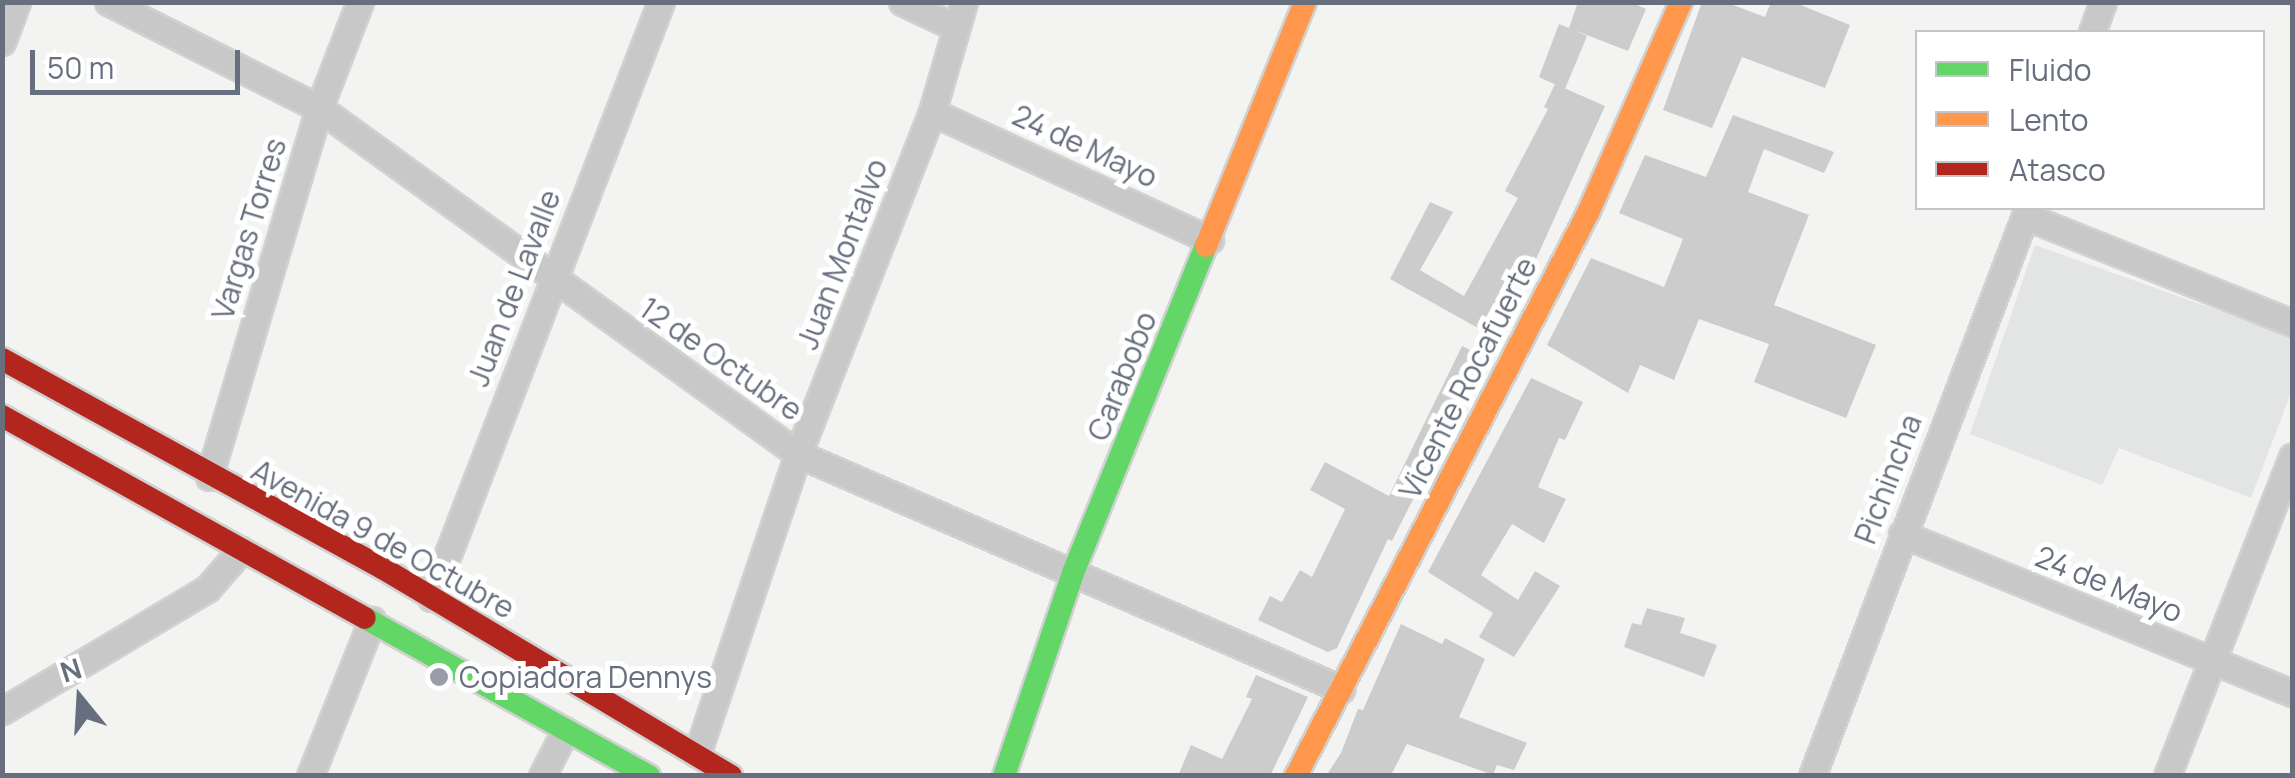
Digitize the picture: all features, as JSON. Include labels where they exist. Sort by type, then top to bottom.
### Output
[{"type":"main road","name":"Carabobo","points":[[1004,775],[1073,573],[1305,2]]},
{"type":"main road","name":"Vicente Rocafuerte","points":[[1296,776],[1588,213],[1681,2]]},
{"type":"main road","name":"Avenida 9 de Octubre","points":[[2,359],[431,598],[731,776]]},
{"type":"main road","points":[[2,416],[649,776]]},
{"type":"street","points":[[2,42],[17,2]]},
{"type":"street","name":"12 de Octubre","points":[[108,2],[319,108],[798,454],[1341,689]]},
{"type":"street","name":"Vargas Torres","points":[[210,477],[319,108],[360,2]]},
{"type":"street","name":"Juan de Lavalle","points":[[431,598],[660,2]]},
{"type":"street","points":[[902,2],[955,27]]},
{"type":"street","name":"Juan Montalvo","points":[[696,754],[798,454],[932,112],[964,2]]},
{"type":"street","points":[[2093,30],[2103,2]]},
{"type":"street","name":"24 de Mayo","points":[[932,112],[1210,240]]},
{"type":"street","points":[[2026,212],[2292,323]]},
{"type":"street","name":"Pichincha","points":[[1812,776],[2026,212]]},
{"type":"street","points":[[2167,776],[2292,457]]},
{"type":"street","name":"24 de Mayo","points":[[1902,534],[2292,693]]},
{"type":"street","points":[[2,710],[207,590],[240,550]]},
{"type":"street","points":[[310,776],[372,620]]},
{"type":"street","points":[[542,776],[566,730]]},
{"type":"shaded area","points":[[2035,245],[2292,337],[2292,390],[2251,498],[2119,448],[2102,485],[1970,434]]},
{"type":"building","points":[[1578,2],[1630,2],[1646,9],[1628,51],[1574,30],[1587,36],[1565,89],[1539,77],[1559,24],[1569,28]]},
{"type":"building","points":[[1702,2],[1725,2],[1765,17],[1771,2],[1793,2],[1850,25],[1825,88],[1742,57],[1712,128],[1663,110]]},
{"type":"building","points":[[1555,84],[1605,106],[1506,321],[1497,316],[1487,333],[1390,279],[1430,202],[1453,212],[1420,270],[1464,296],[1518,198],[1505,191],[1548,109],[1544,107]]},
{"type":"building","points":[[1733,115],[1834,152],[1824,173],[1764,149],[1748,192],[1809,215],[1774,305],[1876,345],[1846,418],[1754,382],[1769,344],[1699,319],[1674,380],[1640,365],[1628,393],[1547,345],[1591,258],[1664,287],[1683,239],[1619,213],[1645,155],[1706,177]]},
{"type":"building","points":[[1462,346],[1485,357],[1392,541],[1388,539],[1337,648],[1328,652],[1258,620],[1270,596],[1282,602],[1300,570],[1312,577],[1345,509],[1310,490],[1325,462],[1389,496]]},
{"type":"building","points":[[1531,378],[1583,402],[1565,440],[1559,438],[1538,487],[1566,499],[1544,543],[1512,524],[1481,575],[1518,600],[1535,571],[1560,586],[1514,657],[1479,637],[1493,613],[1428,572]]},
{"type":"building","points":[[1647,608],[1685,618],[1680,633],[1717,645],[1704,677],[1624,647],[1632,623],[1641,625]]},
{"type":"building","points":[[1401,624],[1442,644],[1445,638],[1485,659],[1459,717],[1527,743],[1514,770],[1497,765],[1493,775],[1407,744],[1392,773],[1395,776],[1326,776],[1341,753],[1358,709],[1363,710]]},
{"type":"building","points":[[1256,675],[1308,697],[1270,776],[1178,776],[1191,745],[1222,759],[1252,699],[1246,697]]},
{"type":"traffic: fast","points":[[1004,776],[1073,573],[1206,246]]},
{"type":"traffic: fast","points":[[365,618],[649,776]]},
{"type":"traffic: slow","points":[[1206,246],[1305,2]]},
{"type":"traffic: slow","points":[[1296,776],[1588,213],[1681,2]]},
{"type":"traffic: jam","points":[[2,359],[384,569],[731,776]]},
{"type":"traffic: jam","points":[[2,416],[365,618]]},
{"type":"place","name":"Copiadora Dennys","points":[[439,677]]}]
